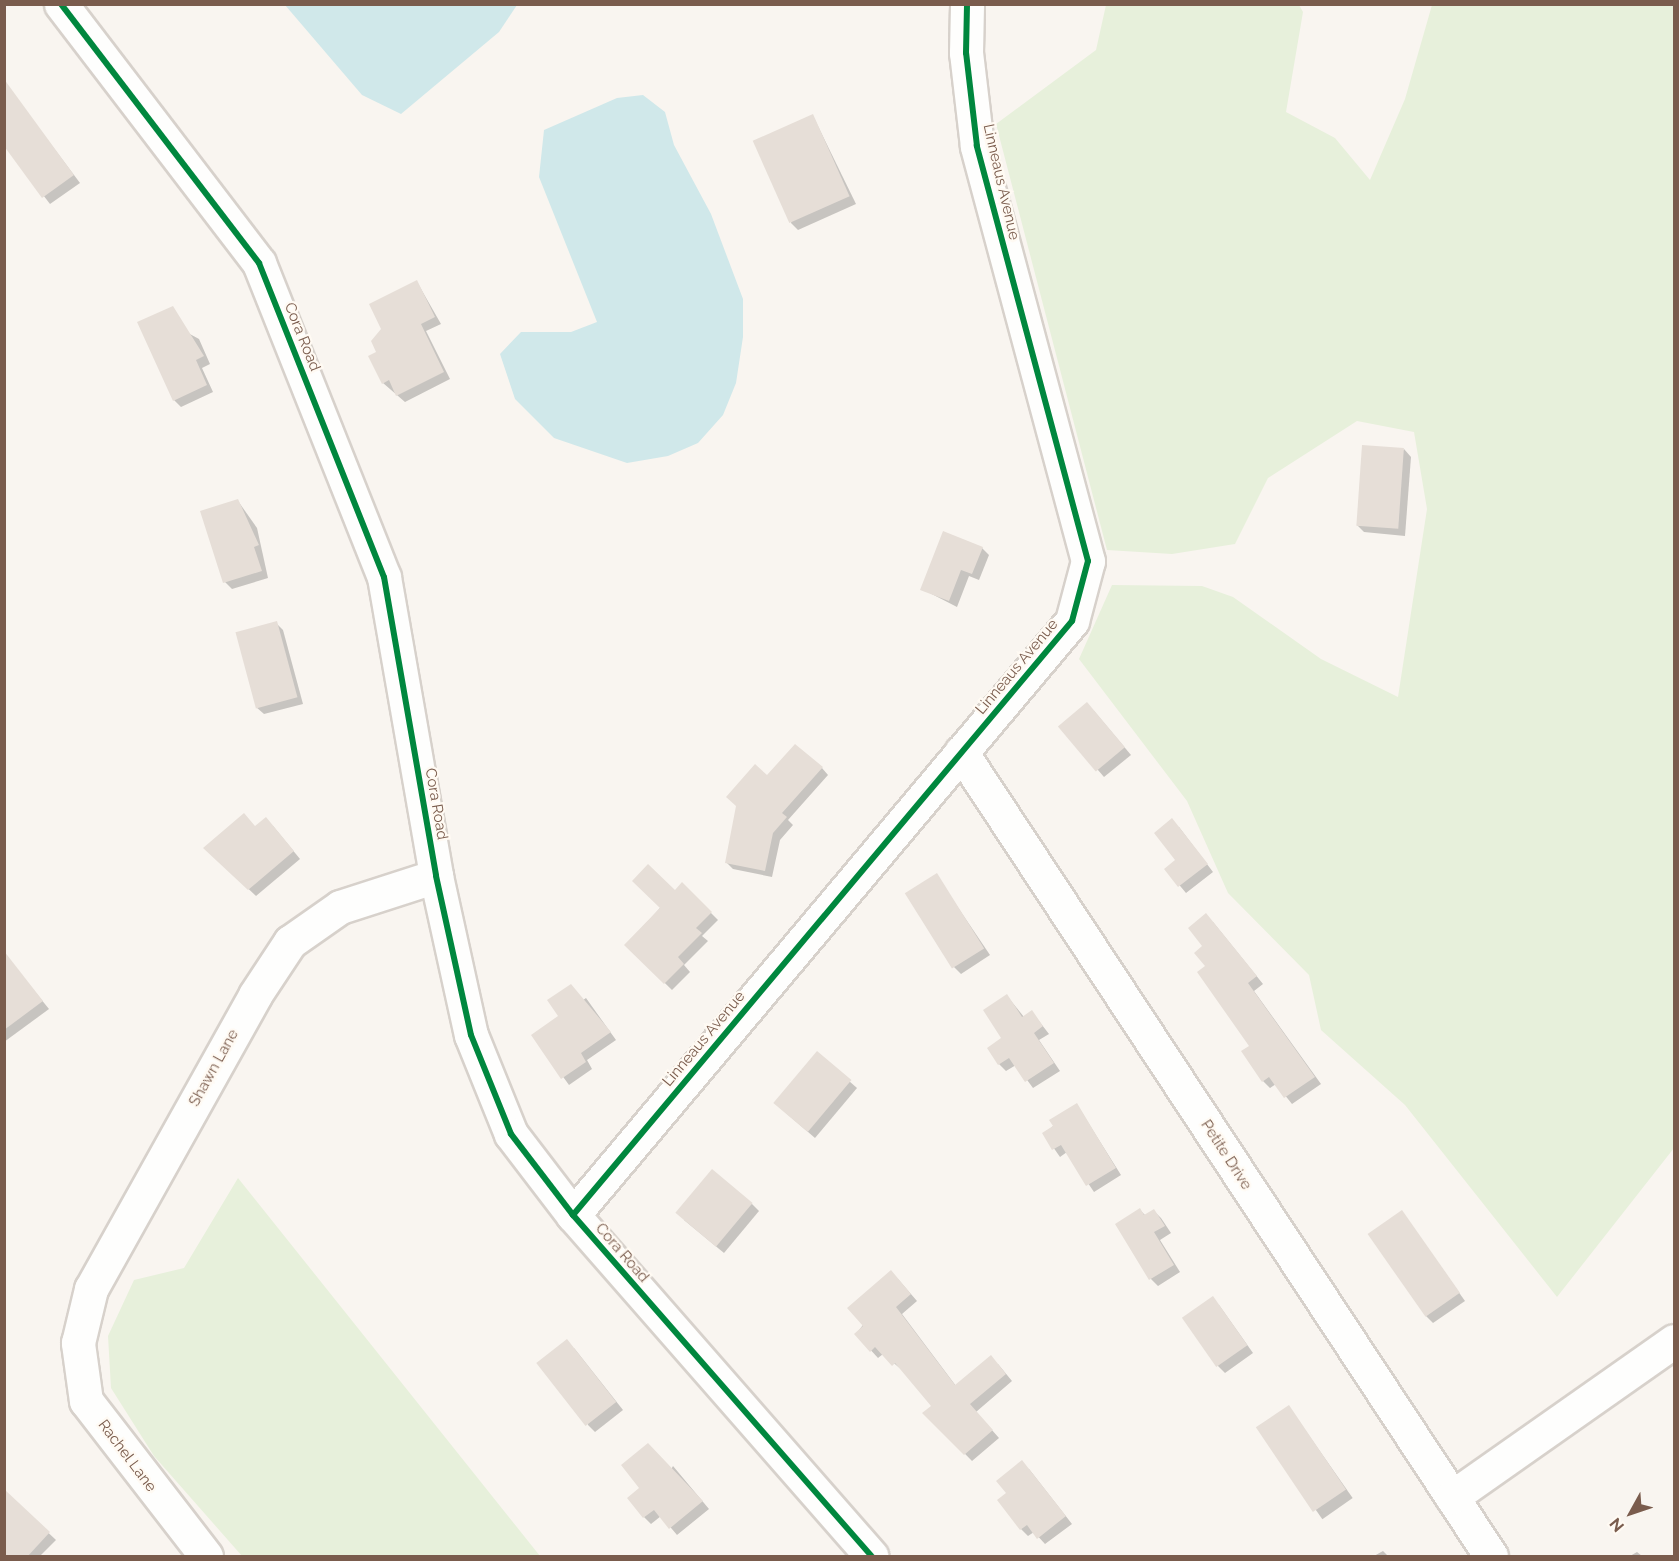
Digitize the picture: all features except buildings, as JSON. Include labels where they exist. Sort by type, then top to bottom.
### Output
[{"type":"street","name":"Cora Road","points":[[62,4],[260,263],[384,577],[436,876],[471,1035],[511,1134],[573,1215],[871,1557]]},
{"type":"street","name":"Linneaus Avenue","points":[[573,1215],[1072,621],[1088,561],[977,146],[966,53],[967,4]]},
{"type":"street","name":"Petite Drive","points":[[961,752],[1491,1557]]},
{"type":"street","name":"Shawn Lane","points":[[78,1343],[91,1289],[255,995],[290,942],[340,907],[436,876]]},
{"type":"street","points":[[1452,1497],[1674,1341]]},
{"type":"street","name":"Rachel Lane","points":[[78,1343],[86,1401],[206,1557]]},
{"type":"green space","points":[[1106,5],[1299,5],[1303,12],[1286,112],[1335,138],[1370,180],[1405,99],[1432,5],[1674,5],[1674,1148],[1557,1297],[1405,1105],[1321,1030],[1309,975],[1228,893],[1187,801],[1079,659],[1112,585],[1202,586],[1233,597],[1321,659],[1398,697],[1427,509],[1414,432],[1357,421],[1268,478],[1235,544],[1172,554],[1107,550],[996,124],[1096,50]]},
{"type":"green space","points":[[238,1178],[540,1556],[242,1556],[154,1456],[111,1388],[108,1336],[134,1280],[184,1268]]},
{"type":"water","points":[[285,5],[517,5],[499,32],[401,114],[362,95]]},
{"type":"water","points":[[643,95],[665,112],[674,145],[711,214],[743,299],[743,337],[736,383],[723,415],[698,443],[668,456],[627,463],[554,438],[515,399],[500,354],[521,332],[571,332],[597,322],[539,177],[544,130],[617,98]]},
{"type":"cycle path","points":[[61,4],[259,263],[384,577],[436,876],[471,1035],[511,1134],[573,1215],[871,1556]]},
{"type":"cycle path","points":[[573,1215],[1072,621],[1088,561],[977,146],[966,53],[967,4]]}]
